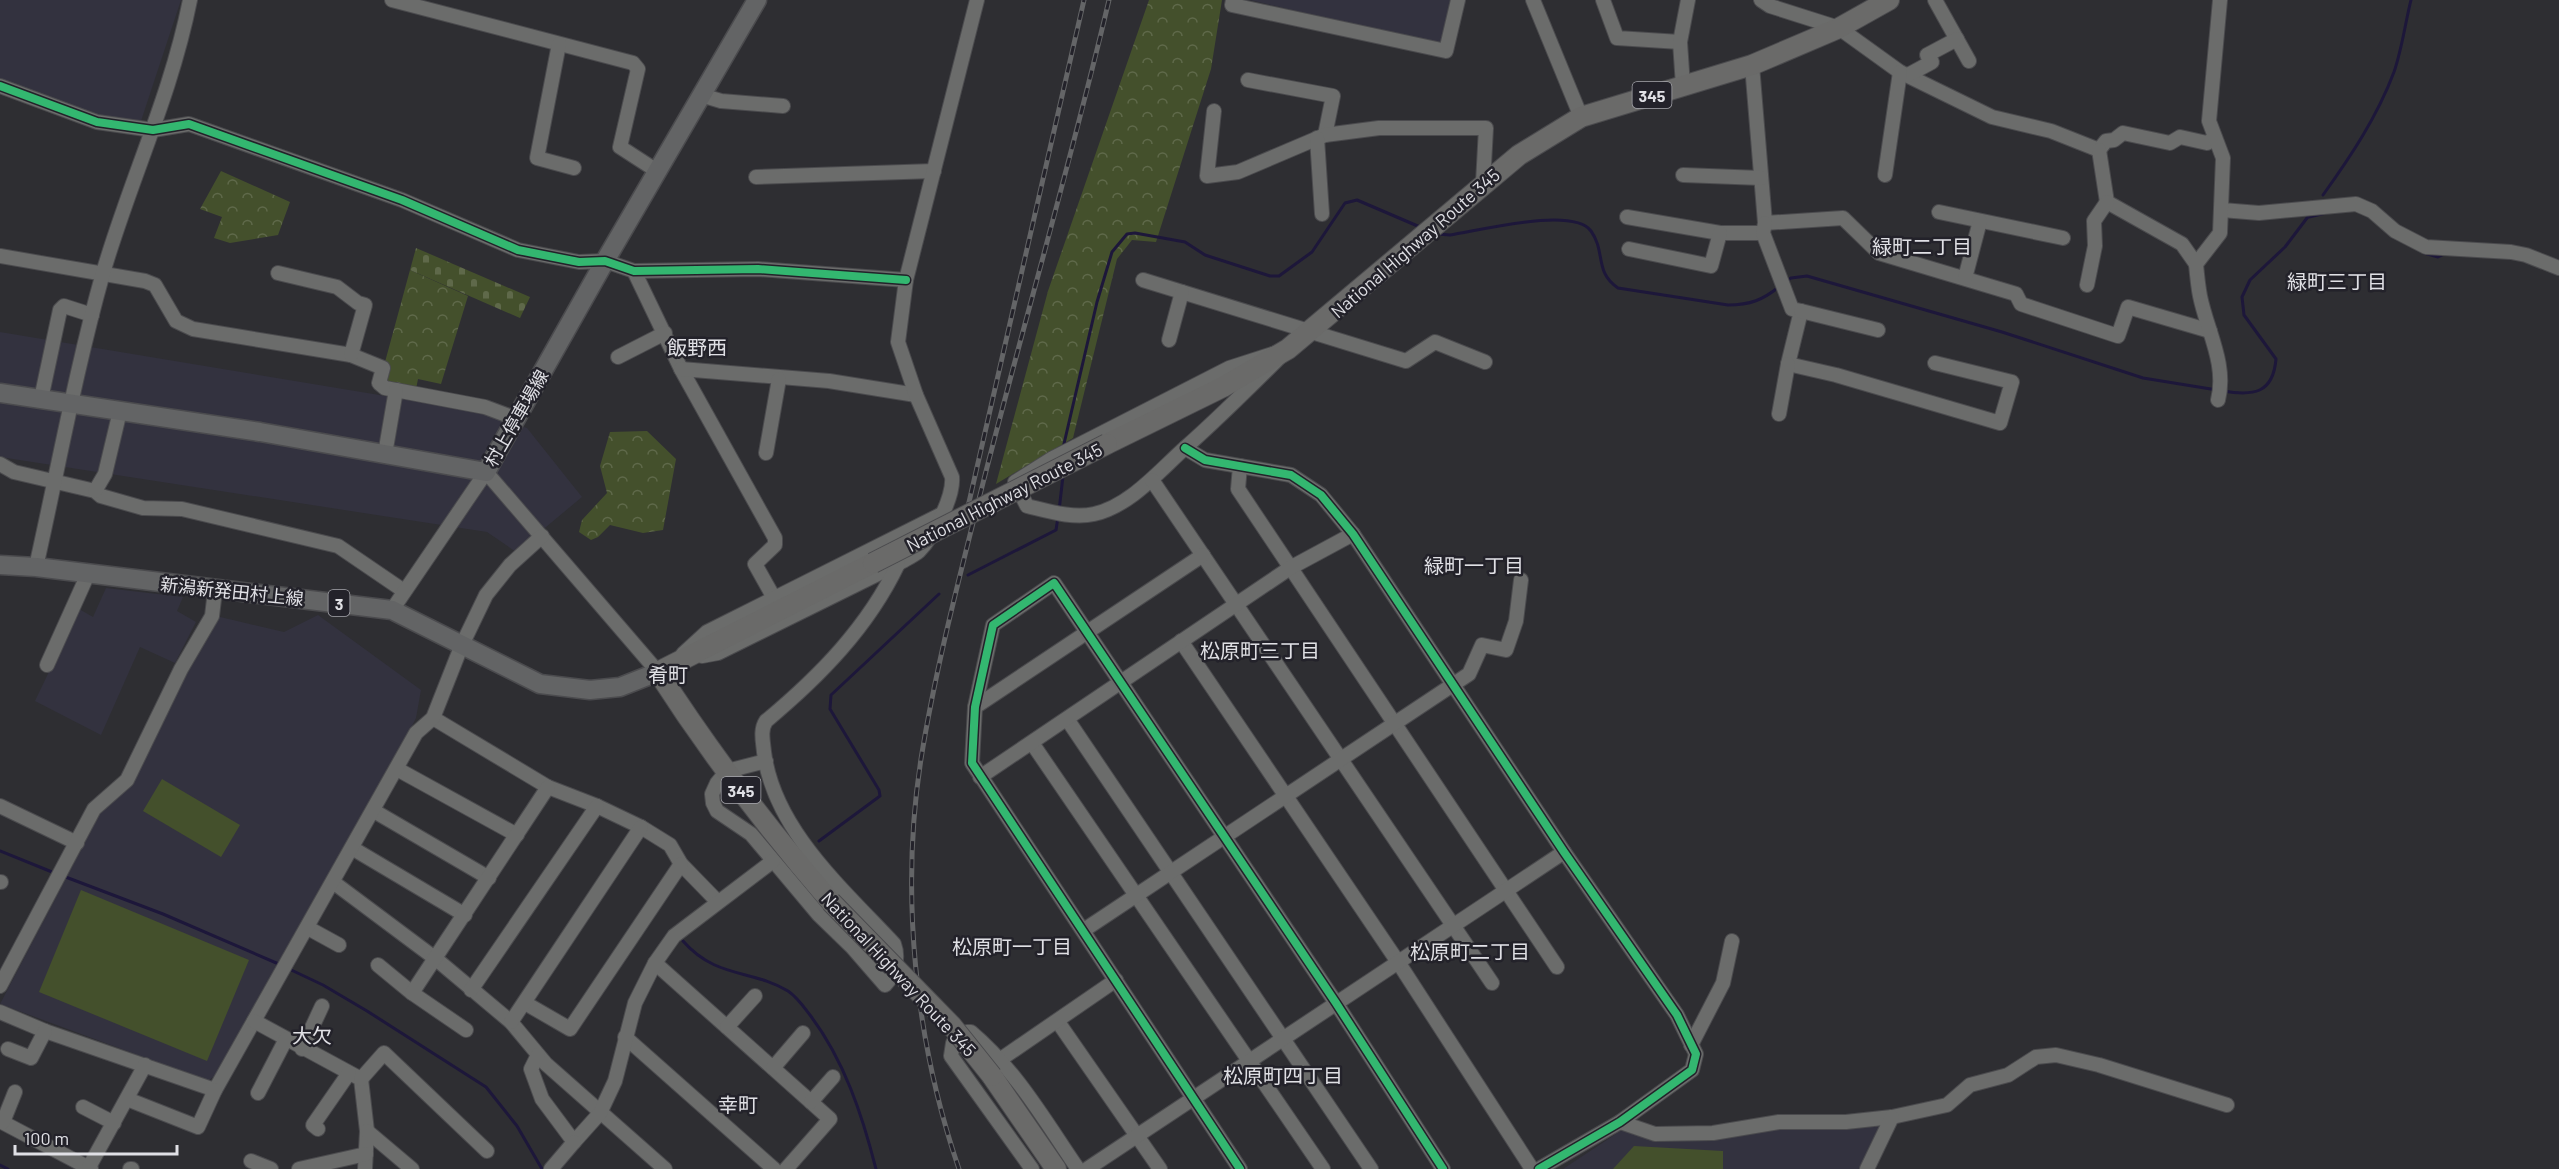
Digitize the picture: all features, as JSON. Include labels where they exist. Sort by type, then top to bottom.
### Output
[{"type":"highway","name":"National Highway Route 345","points":[[1056,1169],[997,1068],[952,1026],[831,902],[790,855],[727,771],[658,672],[676,660],[1223,387],[1288,349],[1519,154],[1581,117],[1752,65],[1839,28],[1888,0]]},
{"type":"main road","name":"村上停車場線","points":[[0,393],[486,472],[605,261],[757,0]]},
{"type":"main road","name":"新潟新発田村上線","points":[[0,565],[36,567],[216,591],[392,610],[461,647],[540,684],[590,690],[620,687],[658,672]]},
{"type":"street","points":[[36,567],[92,315],[104,272],[172,77],[190,0]]},
{"type":"street","points":[[392,0],[633,63],[638,69],[620,147],[657,171]]},
{"type":"street","points":[[676,660],[718,653],[898,564],[919,550],[950,500],[954,488],[952,477],[915,395],[898,342],[906,280],[977,0]]},
{"type":"street","points":[[1233,0],[1232,5],[1446,51],[1458,0]]},
{"type":"street","points":[[1533,0],[1581,117]]},
{"type":"street","points":[[1683,86],[1680,42],[1688,0]]},
{"type":"street","points":[[1761,0],[1770,6],[1839,28],[1904,74],[1992,117],[2051,131],[2099,150]]},
{"type":"street","points":[[1935,0],[1969,61]]},
{"type":"street","points":[[2196,264],[2220,233],[2223,158],[2209,121],[2220,0]]},
{"type":"street","points":[[1608,2],[1617,38],[1680,42]]},
{"type":"street","points":[[1904,74],[1932,62],[1928,55],[1957,39]]},
{"type":"street","points":[[559,44],[537,158],[574,168]]},
{"type":"street","points":[[1752,65],[1764,228],[1792,309],[1878,330]]},
{"type":"street","points":[[1885,175],[1904,74]]},
{"type":"street","points":[[1248,80],[1333,96],[1321,136],[1322,214]]},
{"type":"street","points":[[0,86],[97,122],[153,129],[189,124],[402,200],[518,250],[579,262],[605,261],[634,271],[758,269],[906,280]]},
{"type":"street","points":[[701,95],[721,101],[783,106]]},
{"type":"street","points":[[1214,111],[1207,176],[1238,172],[1321,136],[1379,128],[1486,128],[1483,183]]},
{"type":"street","points":[[2087,285],[2095,246],[2094,221],[2107,202],[2099,150],[2106,141],[2114,140],[2123,133],[2170,143],[2180,137],[2208,143],[2215,138]]},
{"type":"street","points":[[756,177],[934,171]]},
{"type":"street","points":[[1683,175],[1761,178]]},
{"type":"street","points":[[2107,202],[2182,244],[2196,264],[2200,297],[2222,385],[2218,400]]},
{"type":"street","points":[[2222,210],[2259,213],[2356,204],[2372,211],[2396,231],[2426,247],[2518,254],[2559,268]]},
{"type":"street","points":[[1939,212],[2063,238]]},
{"type":"street","points":[[1627,217],[1720,233],[1843,218],[1879,253],[2016,294],[2021,304],[2118,336],[2128,307],[2210,331]]},
{"type":"street","points":[[1965,278],[1980,221]]},
{"type":"street","points":[[1629,249],[1711,266],[1720,233]]},
{"type":"street","points":[[0,256],[104,272],[155,285],[176,321],[193,329],[351,355],[382,368],[379,383],[396,390],[485,407],[517,419]]},
{"type":"street","points":[[634,271],[681,369],[775,538],[775,545],[757,559],[755,564],[774,598]]},
{"type":"street","points":[[278,273],[337,287],[358,303],[365,305],[351,355]]},
{"type":"street","points":[[1143,280],[1406,361],[1435,342],[1485,362]]},
{"type":"street","points":[[1169,340],[1182,292]]},
{"type":"street","points":[[41,399],[60,310],[64,306],[92,315]]},
{"type":"street","points":[[1779,414],[1788,364],[1802,311]]},
{"type":"street","points":[[618,357],[665,333]]},
{"type":"street","points":[[1288,349],[1152,480],[1113,507],[1093,515],[1068,515],[1027,506],[1015,482],[1053,458],[1229,368],[1288,349]]},
{"type":"street","points":[[1788,364],[1836,375],[2000,423],[2012,381],[1935,363]]},
{"type":"street","points":[[681,369],[779,379],[829,381],[915,395]]},
{"type":"street","points":[[766,453],[779,379]]},
{"type":"street","points":[[385,454],[396,390]]},
{"type":"street","points":[[95,491],[105,474],[120,411]]},
{"type":"street","points":[[1185,448],[1205,460],[1291,475],[1321,495],[1353,534],[1564,852],[1677,1015],[1692,1045],[1696,1054],[1692,1070],[1620,1122],[1539,1169]]},
{"type":"street","points":[[0,464],[14,472],[95,491],[101,496],[143,508],[182,509],[338,546],[404,591]]},
{"type":"street","points":[[1240,466],[1238,489],[1504,891],[1557,967]]},
{"type":"street","points":[[392,610],[486,472],[658,672]]},
{"type":"street","points":[[1152,480],[1492,983]]},
{"type":"street","points":[[676,660],[707,632],[942,514]]},
{"type":"street","points":[[980,777],[1290,568],[1353,534]]},
{"type":"street","points":[[127,1099],[198,1127],[215,1090],[398,769],[416,733],[433,718],[461,647],[496,580],[542,536]]},
{"type":"street","points":[[975,707],[1203,555]]},
{"type":"street","points":[[766,761],[727,771],[717,783],[712,794],[713,803],[717,810],[751,834],[819,915],[852,947],[885,985],[891,979],[897,956],[894,944],[818,859],[785,817],[766,761],[762,732],[764,723],[828,666],[876,605],[898,564]]},
{"type":"street","points":[[47,665],[88,574]]},
{"type":"street","points":[[1084,930],[1469,674],[1482,645],[1506,650],[1516,621],[1521,580]]},
{"type":"street","points":[[1240,1169],[972,763],[975,707],[993,625],[1054,583],[1336,1003],[1443,1169]]},
{"type":"street","points":[[0,986],[94,809],[127,780],[181,669],[212,616],[216,591]]},
{"type":"street","points":[[1182,641],[1398,962],[1533,1169]]},
{"type":"street","points":[[433,718],[548,787],[597,806],[641,827],[670,845],[681,864],[717,901]]},
{"type":"street","points":[[1067,719],[1371,1169]]},
{"type":"street","points":[[1032,743],[1323,1169]]},
{"type":"street","points":[[398,769],[517,835]]},
{"type":"street","points":[[411,993],[548,787]]},
{"type":"street","points":[[0,806],[77,843]]},
{"type":"street","points":[[471,990],[597,806]]},
{"type":"street","points":[[374,811],[489,878]]},
{"type":"street","points":[[511,1022],[641,827]]},
{"type":"street","points":[[352,848],[465,915]]},
{"type":"street","points":[[1087,1169],[1564,852]]},
{"type":"street","points":[[551,1169],[600,1113],[615,1081],[635,1003],[655,963],[674,936],[717,901],[773,861]]},
{"type":"street","points":[[525,1003],[570,1029],[681,864]]},
{"type":"street","points":[[333,882],[436,958],[511,1022],[538,1055],[665,1169]]},
{"type":"street","points":[[308,928],[339,945]]},
{"type":"street","points":[[1692,1045],[1723,983],[1731,941]]},
{"type":"street","points":[[655,963],[830,1119],[786,1169]]},
{"type":"street","points":[[378,965],[411,993],[466,1030]]},
{"type":"street","points":[[997,1068],[1116,980]]},
{"type":"street","points":[[727,1028],[755,996]]},
{"type":"street","points":[[302,1049],[322,1006]]},
{"type":"street","points":[[0,1012],[45,1031],[215,1090]]},
{"type":"street","points":[[254,1021],[355,1076]]},
{"type":"street","points":[[1058,1022],[1160,1169]]},
{"type":"street","points":[[8,1049],[31,1058],[45,1031]]},
{"type":"street","points":[[1032,1169],[951,1056],[951,1048],[967,1032],[971,1032],[1078,1169]]},
{"type":"street","points":[[773,1068],[804,1033]]},
{"type":"street","points":[[625,1037],[774,1169]]},
{"type":"street","points":[[258,1093],[286,1039]]},
{"type":"street","points":[[318,1129],[313,1125],[355,1076],[384,1053],[488,1151]]},
{"type":"street","points":[[538,1055],[531,1069],[542,1099],[574,1142]]},
{"type":"street","points":[[1620,1122],[1655,1134],[1713,1133],[1779,1122],[1846,1122],[1892,1117],[1947,1105],[1970,1085],[2008,1075],[2036,1058],[2056,1055],[2099,1065],[2227,1105]]},
{"type":"street","points":[[15,1092],[2,1121],[90,1168],[145,1065]]},
{"type":"street","points":[[355,1076],[367,1131],[365,1169]]},
{"type":"street","points":[[811,1102],[832,1077]]},
{"type":"street","points":[[83,1107],[114,1123]]},
{"type":"street","points":[[1867,1169],[1892,1117]]},
{"type":"street","points":[[367,1131],[412,1169]]},
{"type":"street","points":[[299,1169],[366,1154]]},
{"type":"street","points":[[250,1161],[271,1169]]},
{"type":"shaded area","points":[[0,0],[181,0],[141,121],[104,118],[0,79]]},
{"type":"shaded area","points":[[1250,0],[1451,0],[1442,41],[1437,44]]},
{"type":"shaded area","points":[[0,332],[476,411],[527,428],[582,497],[516,552],[487,532],[0,457]]},
{"type":"shaded area","points":[[106,588],[183,597],[177,611],[196,622],[175,663],[140,647],[101,735],[35,701],[79,609],[93,617]]},
{"type":"shaded area","points":[[318,615],[421,690],[416,718],[384,781],[217,1074],[208,1081],[0,1004],[102,810],[134,780],[216,616],[284,632]]},
{"type":"shaded area","points":[[1881,1122],[1883,1128],[1864,1169],[1563,1169],[1625,1128]]},
{"type":"green space","points":[[1149,0],[1222,0],[1211,69],[1156,242],[1132,240],[1117,259],[1073,438],[996,484],[1048,291]]},
{"type":"green space","points":[[221,171],[290,202],[278,235],[230,243],[214,238],[222,217],[200,209]]},
{"type":"green space","points":[[416,248],[530,297],[520,318],[410,270]]},
{"type":"green space","points":[[410,270],[468,296],[441,384],[418,379],[416,389],[383,382],[385,362]]},
{"type":"green space","points":[[647,431],[676,459],[663,530],[643,533],[610,525],[598,537],[591,540],[579,532],[582,520],[607,493],[600,466],[610,432]]},
{"type":"green space","points":[[162,779],[240,825],[221,857],[143,811]]},
{"type":"green space","points":[[81,890],[249,960],[207,1061],[39,992]]},
{"type":"green space","points":[[1634,1146],[1723,1151],[1723,1169],[1613,1169]]},
{"type":"waterway","points":[[2323,195],[2344,166],[2380,105],[2394,72],[2411,0]]},
{"type":"waterway","points":[[1063,448],[1097,302],[1112,252],[1127,234],[1135,233],[1185,242],[1205,255],[1270,276],[1279,276],[1312,252],[1345,203],[1357,200],[1420,227]]},
{"type":"waterway","points":[[2309,217],[2326,213]]},
{"type":"waterway","points":[[2223,391],[2252,392],[2266,386],[2271,379],[2276,359],[2244,315],[2242,297],[2250,280],[2285,247],[2310,214]]},
{"type":"waterway","points":[[1437,234],[1450,235],[1524,222],[1565,221],[1581,224],[1591,231],[1606,275],[1618,288],[1728,305],[1756,301],[1780,286]]},
{"type":"waterway","points":[[2424,253],[2438,257],[2442,255]]},
{"type":"waterway","points":[[1785,282],[1791,278],[1807,276],[2002,332],[2143,378],[2217,390]]},
{"type":"waterway","points":[[1059,511],[1063,476]]},
{"type":"waterway","points":[[968,575],[1056,530],[1058,517]]},
{"type":"waterway","points":[[819,841],[880,796],[879,790],[830,709],[831,695],[939,594]]},
{"type":"waterway","points":[[0,851],[57,874]]},
{"type":"waterway","points":[[63,876],[163,914],[281,965]]},
{"type":"waterway","points":[[683,941],[708,962],[775,984],[788,991],[800,1002],[822,1032],[842,1069],[865,1128],[876,1169]]},
{"type":"waterway","points":[[287,968],[323,985],[367,1011],[486,1087],[517,1126],[542,1169]]},
{"type":"waterway","points":[[0,1165],[8,1169]]},
{"type":"railway","points":[[967,511],[1084,0]]},
{"type":"railway","points":[[959,1169],[932,1070],[922,1018],[916,966],[912,914],[912,862],[921,759],[941,655],[966,552],[1109,0]]},
{"type":"cycle path","points":[[0,86],[97,122],[153,130],[189,124],[402,200],[518,250],[579,262],[605,261],[634,271],[758,269],[906,280]]},
{"type":"cycle path","points":[[1185,448],[1205,460],[1291,475],[1321,495],[1353,534],[1564,852],[1677,1015],[1696,1054],[1692,1070],[1620,1122],[1539,1169]]},
{"type":"cycle path","points":[[1240,1169],[972,763],[975,707],[993,625],[1054,583],[1336,1003],[1443,1169]]},
{"type":"district","name":"緑町二丁目","points":[[1922,246]]},
{"type":"district","name":"緑町三丁目","points":[[2337,281]]},
{"type":"district","name":"飯野西","points":[[697,347]]},
{"type":"district","name":"緑町一丁目","points":[[1474,565]]},
{"type":"district","name":"松原町三丁目","points":[[1260,650]]},
{"type":"district","name":"肴町","points":[[668,674]]},
{"type":"district","name":"松原町一丁目","points":[[1012,946]]},
{"type":"district","name":"松原町二丁目","points":[[1470,951]]},
{"type":"district","name":"大欠","points":[[312,1035]]},
{"type":"district","name":"松原町四丁目","points":[[1283,1075]]},
{"type":"district","name":"幸町","points":[[738,1104]]}]
